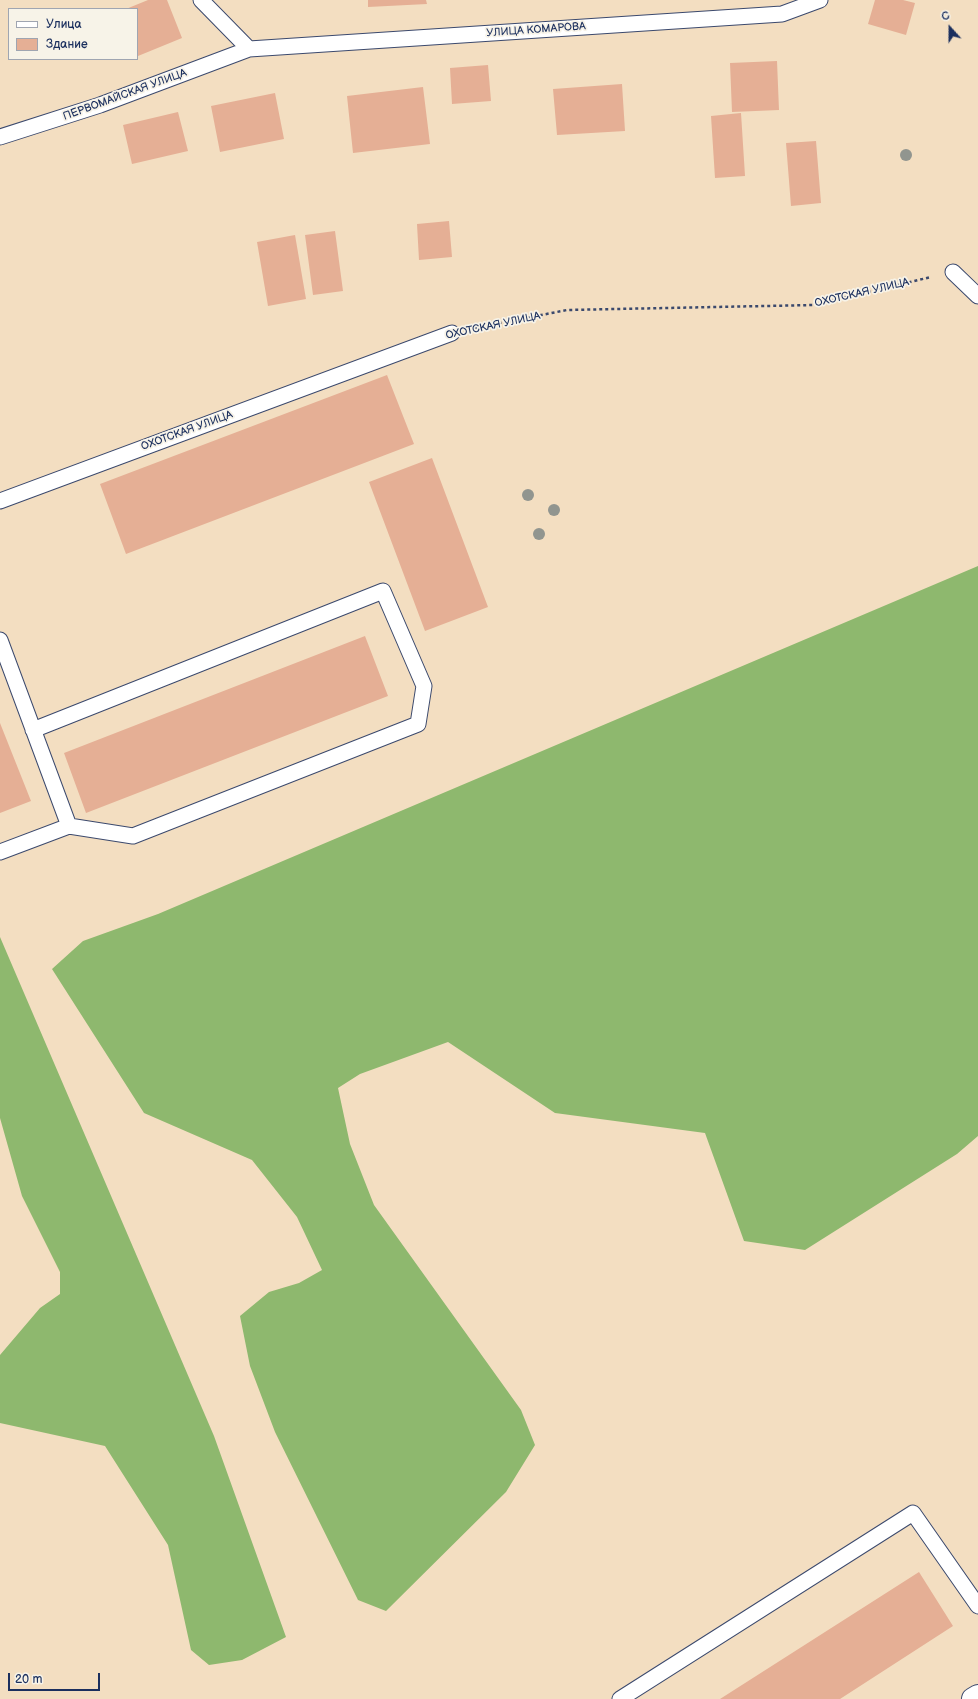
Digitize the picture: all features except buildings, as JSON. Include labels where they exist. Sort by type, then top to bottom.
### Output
[{"type":"street","points":[[973,1699],[978,1696]]},
{"type":"lane","points":[[201,0],[249,49]]},
{"type":"lane","name":"УЛИЦА КОМАРОВА","points":[[249,49],[782,14],[820,0]]},
{"type":"lane","name":"ПЕРВОМАЙСКАЯ УЛИЦА","points":[[0,137],[100,105],[249,49]]},
{"type":"lane","points":[[953,272],[978,296]]},
{"type":"lane","name":"ОХОТСКАЯ УЛИЦА","points":[[0,501],[452,333]]},
{"type":"lane","points":[[0,852],[68,826],[133,836],[418,724],[424,686],[383,590],[33,730]]},
{"type":"lane","points":[[0,640],[68,826]]},
{"type":"lane","points":[[620,1699],[913,1513],[978,1606]]},
{"type":"path","name":"ОХОТСКАЯ УЛИЦА","points":[[452,333],[567,310],[814,305],[953,272]]},
{"type":"green space","points":[[978,566],[978,1136],[957,1154],[805,1250],[744,1241],[705,1133],[555,1113],[448,1042],[360,1074],[338,1088],[350,1144],[374,1205],[521,1410],[535,1445],[506,1492],[386,1611],[358,1600],[275,1432],[250,1366],[240,1316],[269,1292],[299,1283],[322,1270],[297,1217],[252,1160],[144,1113],[52,969],[83,941],[158,914]]},
{"type":"green space","points":[[0,937],[214,1436],[286,1637],[242,1660],[209,1665],[191,1650],[168,1545],[105,1446],[0,1423],[0,1355],[40,1308],[60,1294],[60,1272],[22,1196],[0,1118]]}]
